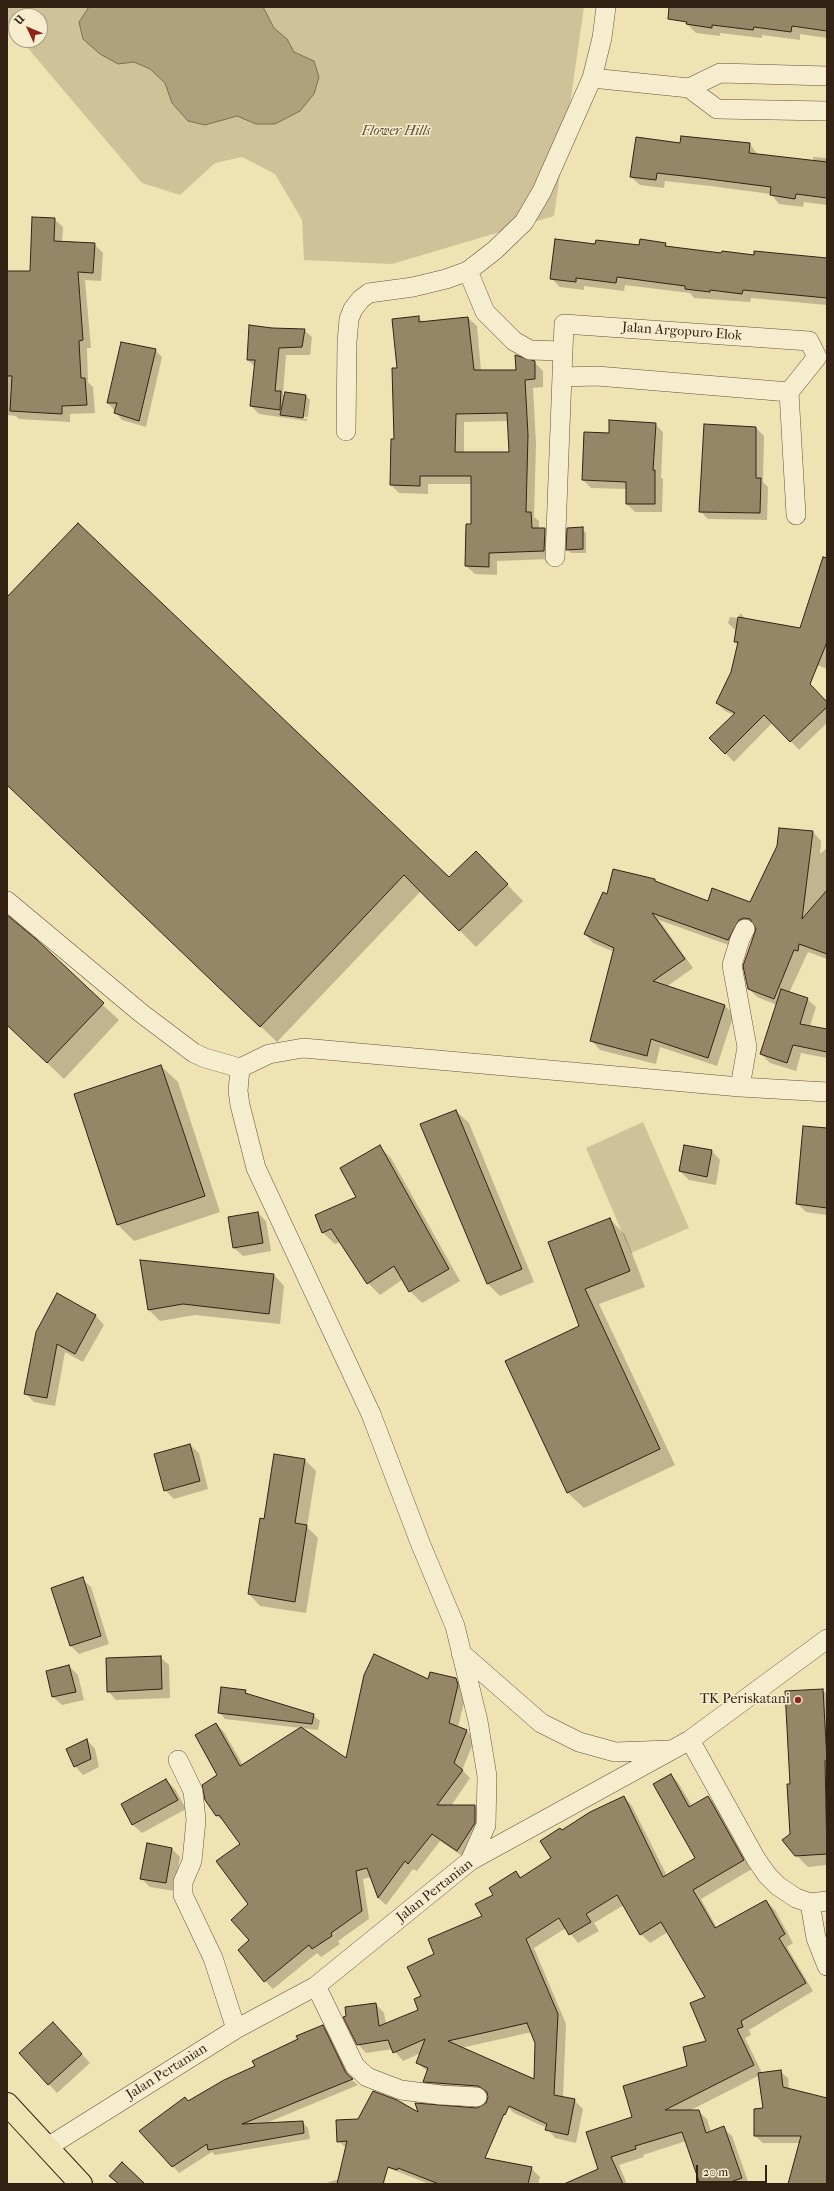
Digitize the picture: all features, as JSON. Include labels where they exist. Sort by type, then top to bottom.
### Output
[{"type":"highway","points":[[7,2104],[46,2148],[81,2184]]},
{"type":"street","points":[[346,431],[349,320],[353,309],[361,299],[369,294],[412,287],[446,279],[468,271],[496,250],[524,222],[535,205],[592,78],[602,38],[606,7]]},
{"type":"street","points":[[689,88],[720,73],[827,76]]},
{"type":"street","points":[[592,78],[689,88],[717,109],[827,112]]},
{"type":"street","points":[[468,271],[485,312],[514,341],[530,350],[562,351]]},
{"type":"street","name":"Jalan Argopuro Elok","points":[[555,558],[564,324],[809,341],[822,357],[789,392]]},
{"type":"street","points":[[562,376],[597,376],[789,392],[796,515]]},
{"type":"street","points":[[7,900],[141,1013],[194,1053],[204,1058],[240,1068],[269,1054],[303,1048],[740,1087],[827,1092]]},
{"type":"street","points":[[740,1087],[746,1046],[732,965],[740,939],[745,929]]},
{"type":"street","points":[[240,1068],[238,1091],[240,1105],[256,1168],[371,1414],[421,1545],[456,1626],[485,1756],[488,1798],[486,1825],[470,1861]]},
{"type":"street","name":"Jalan Pertanian","points":[[46,2148],[236,2029],[316,1986],[470,1861],[674,1750],[690,1740],[827,1639]]},
{"type":"street","points":[[461,1653],[541,1723],[579,1742],[615,1752],[674,1750]]},
{"type":"street","points":[[690,1740],[760,1865],[778,1886],[796,1898],[819,1902],[816,1938],[827,1966]]},
{"type":"street","points":[[178,1760],[193,1791],[196,1820],[192,1861],[183,1882],[183,1895],[213,1958],[236,2029]]},
{"type":"street","points":[[316,1986],[355,2066],[367,2077],[401,2090],[441,2095],[477,2097]]},
{"type":"green space","name":"Flower Hills","points":[[7,7],[584,7],[554,216],[392,264],[304,260],[302,220],[275,174],[242,157],[215,163],[180,195],[142,183],[28,48],[48,48],[48,8],[8,8],[8,25]]},
{"type":"green space","points":[[643,1122],[689,1228],[631,1253],[586,1148]]},
{"type":"shaded area","points":[[89,7],[263,7],[274,28],[287,39],[294,52],[314,61],[319,77],[314,94],[300,111],[275,124],[256,124],[237,116],[205,125],[188,121],[172,103],[165,83],[150,69],[134,62],[118,64],[100,54],[83,39],[79,22]]},
{"type":"building","points":[[669,7],[827,7],[827,31],[792,26],[791,32],[754,27],[753,30],[712,25],[712,28],[686,24],[687,22],[668,19]]},
{"type":"building","points":[[681,136],[750,143],[749,153],[827,162],[827,198],[796,194],[795,199],[770,195],[771,187],[657,173],[656,180],[630,177],[636,137],[680,143]]},
{"type":"building","points":[[32,217],[55,218],[54,241],[95,243],[93,273],[78,272],[83,340],[79,341],[81,378],[85,378],[87,405],[62,406],[62,414],[10,411],[12,376],[7,376],[7,271],[30,271]]},
{"type":"building","points":[[555,239],[595,244],[596,240],[639,245],[640,239],[666,243],[665,246],[721,253],[722,251],[754,255],[754,251],[827,258],[827,298],[743,290],[742,294],[710,290],[710,292],[685,289],[685,286],[617,277],[616,283],[576,278],[576,282],[550,279]]},
{"type":"building","points":[[419,316],[419,322],[468,317],[474,370],[516,370],[515,355],[535,361],[535,379],[525,380],[528,435],[526,512],[531,512],[532,528],[545,528],[544,551],[489,553],[489,567],[465,566],[466,524],[471,524],[471,476],[420,476],[420,486],[390,485],[391,439],[394,439],[392,368],[397,368],[392,319]],"holes":[[[507,413],[509,452],[455,452],[456,414]]]},
{"type":"building","points":[[249,325],[272,328],[305,329],[302,347],[279,348],[275,391],[281,391],[280,410],[250,406],[255,360],[247,360]]},
{"type":"building","points":[[121,342],[156,349],[139,421],[114,413],[117,403],[107,403]]},
{"type":"building","points":[[285,392],[306,395],[303,418],[280,415]]},
{"type":"building","points":[[609,420],[656,423],[653,470],[655,470],[655,504],[626,504],[626,482],[582,480],[584,432],[609,433]]},
{"type":"building","points":[[704,424],[756,427],[756,478],[761,478],[760,513],[699,512]]},
{"type":"building","points":[[78,523],[449,877],[476,851],[508,884],[459,931],[404,875],[260,1027],[7,785],[7,597]]},
{"type":"building","points":[[583,527],[583,549],[566,550],[567,528]]},
{"type":"building","points":[[823,557],[827,558],[827,642],[810,684],[827,702],[827,707],[790,742],[764,715],[725,754],[709,738],[735,713],[716,703],[731,672],[738,642],[734,642],[738,617],[800,628]]},
{"type":"building","points":[[779,828],[813,831],[802,919],[827,890],[827,954],[799,944],[798,951],[794,950],[774,999],[748,989],[743,966],[756,929],[750,919],[744,918],[739,920],[728,940],[652,913],[685,959],[653,981],[725,1005],[708,1058],[651,1039],[647,1056],[590,1041],[614,948],[584,934],[603,892],[607,894],[613,869],[655,879],[655,881],[708,901],[712,888],[750,902],[777,846]]},
{"type":"building","points":[[7,915],[36,939],[104,1003],[47,1063],[7,1025]]},
{"type":"building","points":[[781,989],[808,998],[800,1024],[827,1029],[827,1052],[793,1045],[787,1063],[760,1054]]},
{"type":"building","points":[[161,1065],[205,1196],[117,1225],[74,1094]]},
{"type":"building","points":[[456,1110],[522,1269],[487,1284],[420,1124]]},
{"type":"building","points":[[803,1126],[827,1128],[827,1208],[796,1204]]},
{"type":"building","points":[[380,1145],[449,1269],[409,1292],[394,1266],[367,1284],[331,1229],[322,1233],[315,1215],[356,1197],[340,1168]]},
{"type":"building","points":[[684,1145],[712,1150],[707,1177],[679,1171]]},
{"type":"building","points":[[258,1212],[263,1243],[233,1248],[228,1217]]},
{"type":"building","points":[[610,1218],[630,1271],[585,1289],[660,1449],[567,1493],[505,1361],[579,1326],[548,1242]]},
{"type":"building","points":[[140,1260],[274,1274],[269,1314],[183,1304],[148,1310]]},
{"type":"building","points":[[57,1293],[96,1315],[75,1354],[57,1344],[47,1398],[24,1394],[36,1332]]},
{"type":"building","points":[[190,1444],[200,1481],[164,1491],[154,1454]]},
{"type":"building","points":[[274,1454],[305,1459],[295,1523],[307,1525],[295,1602],[248,1594],[260,1518],[264,1519]]},
{"type":"building","points":[[83,1577],[101,1636],[70,1646],[51,1588]]},
{"type":"building","points":[[374,1654],[428,1679],[430,1672],[456,1678],[458,1685],[449,1723],[467,1730],[454,1763],[463,1770],[437,1805],[475,1805],[475,1823],[457,1851],[432,1834],[408,1864],[405,1861],[378,1898],[367,1868],[356,1871],[362,1911],[331,1933],[332,1936],[312,1949],[309,1945],[264,1982],[238,1950],[249,1940],[231,1920],[248,1904],[216,1861],[240,1844],[219,1815],[216,1816],[205,1800],[202,1785],[217,1775],[195,1735],[216,1723],[240,1766],[301,1727],[346,1758],[364,1675]]},
{"type":"building","points":[[161,1656],[162,1689],[107,1692],[106,1658]]},
{"type":"building","points":[[69,1665],[76,1692],[52,1697],[46,1671]]},
{"type":"building","points":[[221,1687],[246,1690],[245,1693],[314,1714],[312,1724],[218,1713]]},
{"type":"building","points":[[823,1689],[827,1760],[825,1761],[827,1854],[795,1856],[782,1840],[790,1834],[787,1784],[790,1784],[785,1691]]},
{"type":"building","points":[[87,1739],[91,1759],[74,1767],[66,1749]]},
{"type":"building","points":[[671,1774],[689,1807],[708,1796],[744,1860],[693,1890],[715,1928],[766,1900],[785,1934],[779,1938],[806,1983],[741,2021],[743,2027],[737,2029],[754,2065],[665,2110],[699,2110],[706,2133],[724,2126],[742,2178],[725,2184],[700,2184],[682,2132],[635,2146],[636,2149],[611,2157],[623,2184],[564,2184],[598,2169],[586,2132],[632,2117],[623,2086],[687,2066],[683,2047],[706,2041],[690,2003],[705,1997],[661,1922],[640,1935],[617,1895],[586,1914],[591,1922],[569,1935],[559,1918],[526,1939],[558,2014],[554,2095],[575,2099],[568,2135],[545,2130],[547,2124],[509,2106],[505,2115],[504,2114],[485,2158],[532,2167],[528,2184],[439,2184],[398,2168],[397,2170],[388,2167],[383,2184],[337,2184],[347,2141],[337,2142],[336,2120],[358,2119],[373,2091],[397,2100],[418,2112],[415,2103],[477,2108],[486,2103],[488,2097],[487,2092],[478,2086],[423,2082],[428,2068],[416,2063],[425,2039],[393,2053],[388,2040],[357,2045],[343,2017],[346,2016],[345,2007],[376,2003],[379,2026],[418,2010],[414,1999],[421,1996],[407,1967],[434,1954],[428,1939],[482,1916],[475,1904],[493,1895],[489,1888],[516,1871],[520,1878],[551,1858],[540,1841],[560,1828],[562,1830],[590,1812],[624,1796],[663,1877],[695,1858],[653,1784]],"holes":[[[527,2023],[535,2043],[534,2079],[448,2041]]]},
{"type":"building","points":[[166,1779],[178,1800],[132,1825],[121,1804]]},
{"type":"building","points":[[147,1843],[172,1848],[166,1883],[140,1879]]},
{"type":"building","points":[[53,2022],[82,2054],[48,2085],[19,2053]]},
{"type":"building","points":[[323,2025],[346,2073],[353,2079],[242,2124],[303,2121],[304,2133],[208,2150],[207,2144],[172,2167],[139,2131],[185,2097],[188,2101],[224,2080],[255,2066],[252,2061],[298,2039],[296,2036]]},
{"type":"building","points":[[781,2070],[783,2087],[827,2098],[827,2184],[788,2184],[801,2136],[754,2136],[754,2109],[763,2108],[758,2073]]},
{"type":"building","points":[[122,2162],[145,2184],[119,2184],[109,2176]]},
{"type":"place","name":"TK Periskatani","points":[[798,1700]]}]
